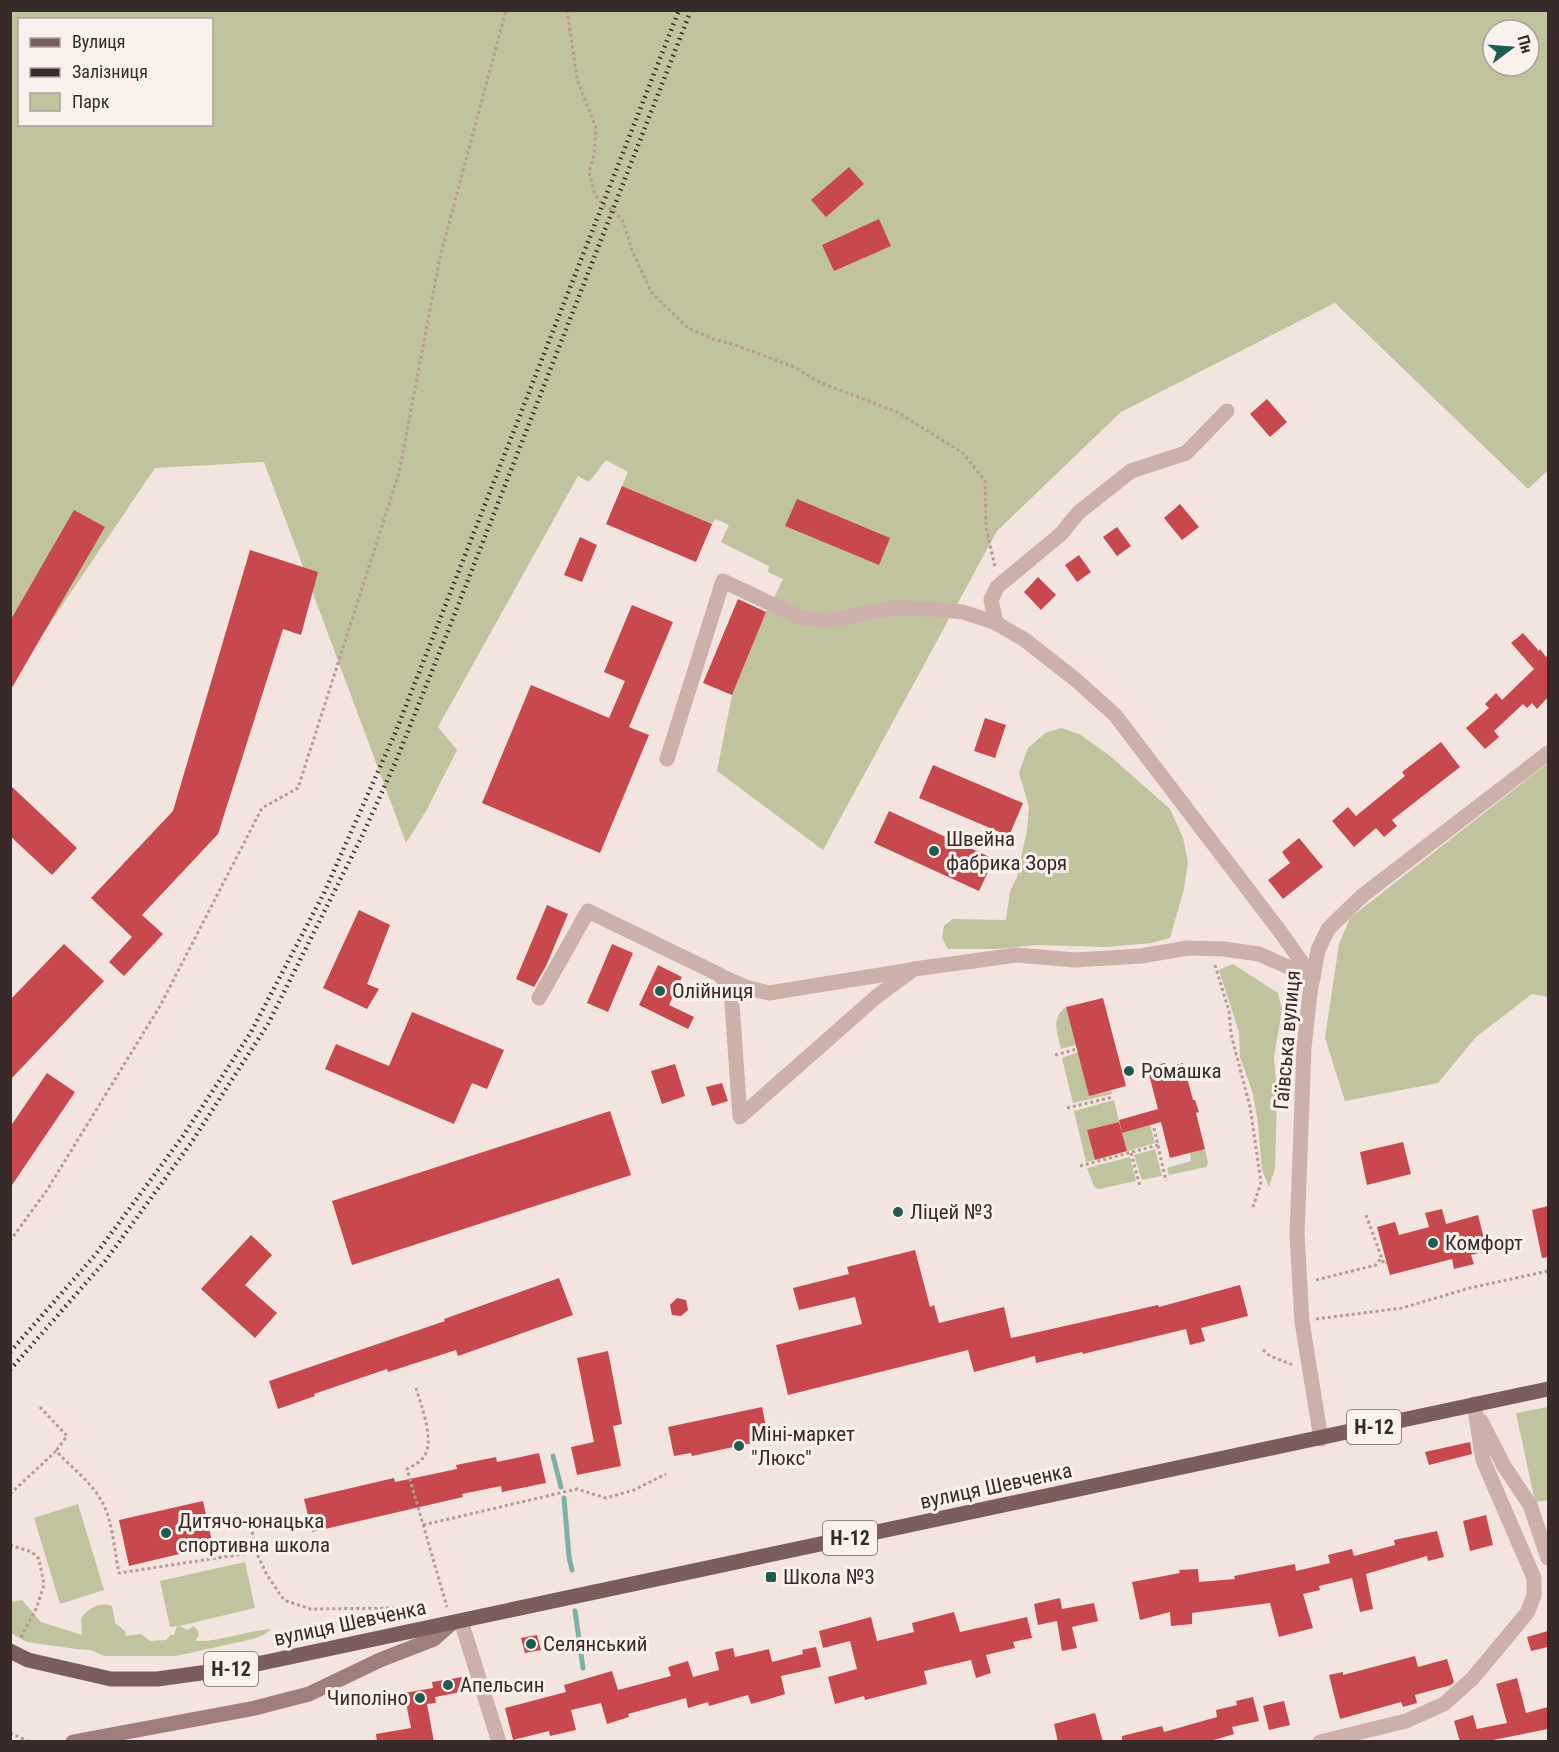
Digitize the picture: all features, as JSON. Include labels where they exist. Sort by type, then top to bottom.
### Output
[{"type":"main road","name":"вулиця Шевченка","points":[[12,1652],[28,1660],[111,1679],[157,1679],[238,1668],[1548,1389]]},
{"type":"main road","name":"вулиця Шевченка","points":[[73,1742],[255,1707],[309,1694],[380,1660],[434,1639],[457,1622]]},
{"type":"street","points":[[996,623],[991,600],[997,587],[1061,534],[1078,513],[1131,471],[1186,453],[1227,411]]},
{"type":"street","points":[[667,759],[723,580],[799,617],[829,621],[896,608],[932,609],[963,612],[996,623],[1025,640],[1054,662],[1114,715],[1279,930],[1313,978]]},
{"type":"street","name":"Гаївська вулиця","points":[[1321,1439],[1302,1322],[1297,1205],[1304,1048],[1318,950],[1328,929],[1362,896],[1548,753]]},
{"type":"street","points":[[539,998],[588,911],[746,987],[769,993],[1017,955],[1075,960],[1141,956],[1188,948],[1211,948],[1259,954],[1313,978]]},
{"type":"street","points":[[720,975],[731,989],[740,1117],[876,997],[914,969]]},
{"type":"street","points":[[1474,1404],[1504,1466],[1530,1505],[1548,1558]]},
{"type":"street","points":[[1320,1742],[1406,1721],[1444,1704],[1472,1679],[1527,1613],[1534,1596],[1534,1578],[1483,1460],[1474,1404]]},
{"type":"street","points":[[457,1622],[499,1742]]},
{"type":"path","points":[[10,1241],[47,1190],[160,1006],[262,808],[298,788],[399,473],[440,257],[506,10]]},
{"type":"path","points":[[567,10],[577,79],[596,128],[594,155],[589,172],[595,195],[603,205],[613,210],[623,221],[632,250],[651,292],[688,328],[794,368],[819,382],[897,412],[963,453],[985,481],[986,527],[1001,584]]},
{"type":"path","points":[[1211,948],[1229,1011],[1231,1034],[1250,1107],[1260,1182],[1253,1207]]},
{"type":"path","points":[[1055,1055],[1077,1049]]},
{"type":"path","points":[[1067,1108],[1113,1097]]},
{"type":"path","points":[[1154,1128],[1166,1181]]},
{"type":"path","points":[[1080,1166],[1158,1145]]},
{"type":"path","points":[[1131,1153],[1140,1186]]},
{"type":"path","points":[[1366,1215],[1384,1264],[1387,1263]]},
{"type":"path","points":[[1299,1284],[1376,1265],[1382,1257]]},
{"type":"path","points":[[1302,1322],[1402,1308],[1470,1288],[1548,1271]]},
{"type":"path","points":[[1263,1350],[1281,1361],[1310,1370]]},
{"type":"path","points":[[416,1388],[427,1425],[429,1448],[423,1458],[407,1469],[423,1526],[457,1622]]},
{"type":"path","points":[[10,1494],[56,1451],[68,1436],[40,1407]]},
{"type":"path","points":[[56,1451],[91,1486],[101,1500],[108,1519],[119,1573],[256,1552]]},
{"type":"path","points":[[423,1526],[577,1489],[606,1498],[634,1490],[666,1474]]},
{"type":"path","points":[[251,1526],[256,1552],[267,1575],[284,1600],[310,1609],[397,1608],[419,1614]]},
{"type":"path","points":[[10,1545],[32,1552],[39,1559],[44,1585],[36,1609],[12,1652]]},
{"type":"path","points":[[10,1733],[30,1742]]},
{"type":"green space","points":[[11,11],[1548,11],[1548,470],[1528,489],[1335,303],[1121,412],[997,531],[823,850],[717,771],[732,695],[772,597],[774,598],[783,579],[768,572],[769,566],[721,542],[729,525],[715,519],[712,524],[622,486],[628,472],[606,460],[589,482],[578,476],[438,727],[457,750],[426,811],[406,843],[264,462],[155,468],[11,681]]},
{"type":"green space","points":[[1061,728],[1079,734],[1109,755],[1170,809],[1183,838],[1188,862],[1184,889],[1170,938],[1151,943],[1107,947],[1037,945],[997,949],[948,949],[942,938],[944,926],[953,919],[1006,920],[1010,891],[1017,877],[1027,830],[1029,807],[1019,773],[1028,748],[1045,733]]},
{"type":"green space","points":[[1548,763],[1548,997],[1532,994],[1476,1037],[1438,1083],[1345,1101],[1325,1038],[1339,944],[1350,918]]},
{"type":"green space","points":[[1233,964],[1278,993],[1282,1009],[1274,1057],[1277,1096],[1275,1168],[1269,1187],[1262,1170],[1253,1094],[1240,1057],[1239,1032],[1219,970]]},
{"type":"green space","points":[[1066,1007],[1076,1045],[1061,1049],[1057,1021],[1061,1011]]},
{"type":"green space","points":[[1078,1052],[1089,1095],[1111,1090],[1112,1094],[1073,1103],[1062,1058]]},
{"type":"green space","points":[[1114,1100],[1119,1122],[1087,1130],[1095,1160],[1086,1162],[1074,1111]]},
{"type":"green space","points":[[1150,1125],[1155,1143],[1127,1151],[1122,1133]]},
{"type":"green space","points":[[1155,1149],[1162,1176],[1142,1180],[1134,1155]]},
{"type":"green space","points":[[1205,1149],[1208,1163],[1206,1167],[1169,1175],[1167,1168],[1191,1161],[1190,1153]]},
{"type":"green space","points":[[1130,1157],[1136,1181],[1099,1189],[1094,1187],[1087,1168]]},
{"type":"green space","points":[[1548,1407],[1548,1500],[1535,1502],[1516,1413]]},
{"type":"green space","points":[[78,1504],[104,1590],[60,1604],[34,1518]]},
{"type":"green space","points":[[245,1562],[255,1608],[179,1626],[188,1630],[193,1626],[198,1630],[199,1635],[195,1641],[214,1640],[271,1629],[264,1635],[253,1639],[176,1656],[105,1656],[90,1650],[27,1642],[11,1633],[11,1602],[22,1600],[41,1622],[82,1635],[81,1618],[87,1612],[98,1605],[112,1606],[115,1623],[125,1631],[126,1636],[141,1634],[150,1641],[166,1640],[170,1635],[174,1635],[177,1626],[170,1627],[160,1581]]},
{"type":"building","points":[[849,167],[864,184],[826,217],[811,200]]},
{"type":"building","points":[[879,219],[891,246],[834,271],[822,245]]},
{"type":"building","points":[[1267,399],[1287,422],[1270,437],[1250,414]]},
{"type":"building","points":[[622,486],[712,524],[696,562],[606,524]]},
{"type":"building","points":[[797,499],[890,538],[879,565],[785,526]]},
{"type":"building","points":[[1180,504],[1199,527],[1182,540],[1164,518]]},
{"type":"building","points":[[74,510],[105,527],[10,691],[10,621]]},
{"type":"building","points":[[1117,527],[1131,546],[1117,556],[1103,537]]},
{"type":"building","points":[[580,537],[597,545],[582,582],[564,575]]},
{"type":"building","points":[[250,550],[318,572],[301,635],[283,629],[218,834],[142,915],[163,934],[124,976],[109,962],[132,937],[91,898],[173,811]]},
{"type":"building","points":[[1079,555],[1091,572],[1077,582],[1065,565]]},
{"type":"building","points":[[1038,577],[1056,595],[1041,610],[1024,592]]},
{"type":"building","points":[[738,599],[766,612],[732,695],[703,683]]},
{"type":"building","points":[[632,605],[673,622],[629,727],[649,735],[600,853],[482,803],[531,685],[609,718],[625,681],[604,672]]},
{"type":"building","points":[[1523,633],[1546,657],[1548,654],[1548,697],[1537,709],[1532,703],[1527,708],[1523,704],[1494,731],[1499,737],[1485,749],[1466,728],[1489,708],[1485,704],[1496,693],[1502,700],[1534,669],[1511,643]]},
{"type":"building","points":[[985,718],[1006,725],[995,758],[974,751]]},
{"type":"building","points":[[1441,742],[1460,767],[1392,820],[1397,826],[1384,837],[1376,828],[1354,847],[1332,821],[1348,807],[1356,816],[1405,776],[1402,772]]},
{"type":"building","points":[[933,765],[1023,803],[1009,836],[919,798]]},
{"type":"building","points":[[10,785],[77,848],[52,875],[10,836]]},
{"type":"building","name":"Швейна фабрика Зоря","points":[[889,811],[994,859],[979,891],[874,843]]},
{"type":"building","points":[[1299,838],[1323,867],[1283,899],[1268,880],[1290,863],[1282,852]]},
{"type":"building","points":[[547,905],[568,914],[546,966],[534,987],[516,979]]},
{"type":"building","points":[[359,910],[390,925],[367,984],[379,989],[367,1009],[323,988]]},
{"type":"building","points":[[64,944],[104,981],[10,1080],[10,1000]]},
{"type":"building","points":[[612,944],[633,953],[608,1012],[587,1003]]},
{"type":"building","name":"Олійниця","points":[[658,965],[682,977],[669,1005],[694,1017],[688,1029],[639,1005]]},
{"type":"building","points":[[1103,998],[1126,1086],[1089,1096],[1066,1007]]},
{"type":"building","points":[[412,1012],[504,1050],[487,1089],[472,1083],[454,1124],[325,1069],[336,1044],[389,1066]]},
{"type":"building","points":[[1165,1063],[1166,1068],[1183,1063],[1193,1100],[1199,1112],[1196,1113],[1205,1149],[1170,1158],[1161,1122],[1122,1133],[1119,1120],[1158,1109],[1147,1067]]},
{"type":"building","points":[[675,1064],[685,1096],[662,1104],[651,1071]]},
{"type":"building","points":[[47,1073],[75,1092],[10,1188],[10,1127]]},
{"type":"building","points":[[722,1083],[728,1101],[712,1106],[706,1087]]},
{"type":"building","points":[[610,1111],[631,1175],[352,1265],[332,1201]]},
{"type":"building","points":[[1119,1122],[1127,1151],[1095,1160],[1087,1130]]},
{"type":"building","points":[[1403,1142],[1411,1174],[1367,1185],[1360,1152]]},
{"type":"building","points":[[1548,1206],[1548,1257],[1542,1258],[1532,1210]]},
{"type":"building","name":"Комфорт","points":[[1442,1209],[1446,1224],[1478,1215],[1487,1251],[1471,1255],[1474,1264],[1454,1269],[1452,1259],[1390,1275],[1377,1227],[1395,1222],[1399,1235],[1429,1227],[1425,1213]]},
{"type":"building","points":[[251,1235],[272,1255],[245,1285],[277,1313],[255,1338],[201,1289]]},
{"type":"building","points":[[915,1250],[930,1307],[934,1305],[939,1323],[1004,1307],[1011,1338],[1158,1305],[1159,1307],[1240,1285],[1248,1316],[1201,1328],[1205,1341],[1190,1345],[1186,1329],[1083,1354],[1082,1352],[1036,1363],[1035,1356],[974,1372],[968,1350],[788,1395],[776,1345],[862,1324],[855,1297],[799,1310],[793,1288],[849,1274],[847,1267]]},
{"type":"building","points":[[559,1278],[573,1315],[458,1356],[456,1350],[388,1372],[387,1369],[278,1409],[269,1381],[445,1321],[444,1319]]},
{"type":"building","points":[[677,1298],[686,1300],[688,1310],[681,1316],[672,1315],[670,1305]]},
{"type":"building","points":[[608,1351],[622,1424],[613,1426],[621,1466],[577,1475],[571,1447],[594,1442],[577,1358]]},
{"type":"building","points":[[762,1407],[768,1436],[751,1440],[752,1443],[692,1456],[691,1453],[674,1456],[668,1427]]},
{"type":"building","points":[[1470,1442],[1472,1454],[1429,1465],[1425,1452]]},
{"type":"building","points":[[539,1453],[546,1483],[502,1492],[501,1486],[462,1494],[463,1497],[312,1532],[304,1499],[394,1478],[395,1482],[457,1469],[456,1465],[496,1457],[497,1462]]},
{"type":"building","name":"Дитячо-юнацька спортивна школа","points":[[203,1501],[213,1546],[129,1566],[119,1520]]},
{"type":"building","points":[[1486,1515],[1493,1545],[1470,1551],[1463,1521]]},
{"type":"building","points":[[1437,1531],[1444,1557],[1428,1561],[1427,1556],[1366,1574],[1373,1609],[1360,1612],[1352,1578],[1319,1586],[1320,1590],[1303,1594],[1313,1628],[1279,1637],[1270,1603],[1192,1613],[1192,1624],[1171,1626],[1170,1612],[1140,1620],[1132,1582],[1180,1573],[1179,1570],[1198,1569],[1199,1582],[1235,1579],[1234,1576],[1295,1564],[1296,1571],[1330,1563],[1328,1555],[1352,1549],[1354,1556],[1395,1545],[1394,1540]]},
{"type":"building","points":[[1060,1598],[1062,1609],[1094,1603],[1098,1621],[1072,1627],[1077,1648],[1062,1651],[1057,1621],[1038,1625],[1034,1604]]},
{"type":"building","points":[[954,1612],[960,1632],[1027,1617],[1032,1638],[1013,1642],[1015,1648],[986,1655],[991,1673],[976,1678],[971,1660],[924,1671],[927,1684],[865,1700],[864,1696],[835,1704],[828,1677],[857,1669],[850,1641],[823,1648],[819,1631],[871,1617],[877,1641],[914,1632],[912,1623]]},
{"type":"building","points":[[1548,1631],[1548,1647],[1531,1651],[1527,1637]]},
{"type":"building","name":"Селянський","points":[[537,1635],[541,1650],[525,1653],[521,1638]]},
{"type":"building","points":[[816,1647],[821,1667],[781,1676],[785,1694],[766,1700],[751,1704],[748,1695],[709,1706],[708,1702],[688,1708],[686,1698],[628,1714],[629,1717],[607,1724],[601,1703],[571,1710],[576,1730],[550,1736],[549,1731],[513,1740],[505,1708],[566,1692],[564,1685],[612,1671],[618,1690],[671,1676],[668,1667],[688,1661],[693,1677],[719,1670],[715,1652],[733,1648],[735,1657],[769,1649],[772,1662],[803,1654],[802,1650]]},
{"type":"building","points":[[1415,1656],[1418,1667],[1447,1659],[1454,1682],[1451,1685],[1415,1695],[1417,1703],[1403,1707],[1401,1702],[1340,1719],[1329,1675],[1343,1672],[1343,1675]]},
{"type":"building","points":[[462,1677],[466,1691],[435,1697],[436,1703],[427,1704],[434,1742],[377,1742],[376,1734],[411,1728],[404,1693],[433,1688],[432,1682]]},
{"type":"building","points":[[1517,1678],[1526,1713],[1548,1707],[1548,1729],[1483,1742],[1460,1742],[1454,1721],[1473,1715],[1477,1729],[1507,1723],[1496,1684]]},
{"type":"building","points":[[1253,1697],[1259,1721],[1232,1727],[1234,1734],[1207,1742],[1122,1742],[1122,1736],[1162,1726],[1164,1732],[1217,1717],[1216,1710],[1237,1705],[1236,1701]]},
{"type":"building","points":[[1284,1701],[1290,1725],[1269,1730],[1263,1706]]},
{"type":"building","points":[[1095,1713],[1103,1742],[1058,1742],[1054,1724]]},
{"type":"waterway","points":[[553,1456],[561,1487]]},
{"type":"waterway","points":[[564,1498],[572,1570]]},
{"type":"waterway","points":[[575,1611],[583,1668]]},
{"type":"railway","points":[[10,1352],[96,1254],[183,1136],[250,1034],[324,893],[396,731],[679,10]]},
{"type":"railway","points":[[10,1370],[106,1260],[191,1143],[268,1024],[363,834],[396,761],[691,10]]},
{"type":"place","name":"Швейна фабрика Зоря","points":[[934,851]]},
{"type":"place","name":"Олійниця","points":[[660,991]]},
{"type":"place","name":"Ромашка","points":[[1129,1071]]},
{"type":"place","name":"Ліцей №3","points":[[898,1212]]},
{"type":"place","name":"Комфорт","points":[[1433,1243]]},
{"type":"place","name":"Міні-маркет \"Люкс\"","points":[[739,1446]]},
{"type":"place","name":"Дитячо-юнацька спортивна школа","points":[[166,1533]]},
{"type":"place","name":"Школа №3","points":[[771,1577]]},
{"type":"place","name":"Селянський","points":[[531,1644]]},
{"type":"place","name":"Апельсин","points":[[448,1685]]},
{"type":"place","name":"Чиполіно","points":[[420,1698]]}]
